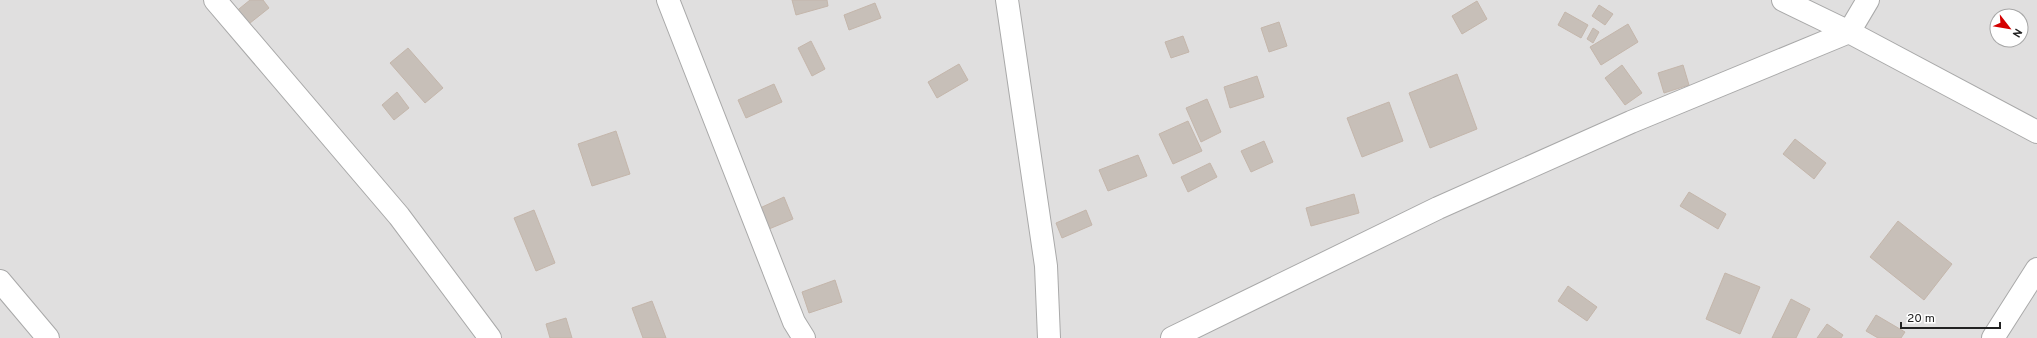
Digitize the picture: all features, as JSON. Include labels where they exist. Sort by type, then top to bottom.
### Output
[{"type":"street","points":[[215,0],[399,216],[490,338]]},
{"type":"street","points":[[668,0],[794,322],[804,338]]},
{"type":"street","points":[[1007,0],[1046,266],[1049,338]]},
{"type":"street","points":[[1783,0],[1849,32],[2037,132]]},
{"type":"street","points":[[1172,338],[1445,205],[1631,122],[1849,32],[1868,0]]},
{"type":"street","points":[[1993,338],[2037,269]]},
{"type":"street","points":[[0,280],[48,338]]},
{"type":"shaded area","points":[[0,0],[2037,0],[2037,338],[0,338]]},
{"type":"building","points":[[250,0],[263,0],[269,8],[245,27],[234,13]]},
{"type":"building","points":[[792,0],[827,0],[828,6],[796,15]]},
{"type":"building","points":[[1477,1],[1487,19],[1462,34],[1452,16]]},
{"type":"building","points":[[875,3],[881,18],[849,30],[844,15]]},
{"type":"building","points":[[1599,5],[1613,14],[1605,25],[1592,16]]},
{"type":"building","points":[[1565,12],[1588,25],[1581,38],[1558,25]]},
{"type":"building","points":[[1279,22],[1287,46],[1269,52],[1261,28]]},
{"type":"building","points":[[1628,24],[1638,42],[1601,65],[1590,47]]},
{"type":"building","points":[[1593,28],[1599,32],[1593,43],[1587,39]]},
{"type":"building","points":[[1183,36],[1189,52],[1171,58],[1165,42]]},
{"type":"building","points":[[811,41],[825,69],[812,76],[798,48]]},
{"type":"building","points":[[408,48],[443,88],[425,103],[390,63]]},
{"type":"building","points":[[959,64],[968,80],[937,98],[928,82]]},
{"type":"building","points":[[1622,65],[1642,93],[1625,105],[1605,78]]},
{"type":"building","points":[[1683,65],[1689,85],[1664,93],[1658,73]]},
{"type":"building","points":[[1457,74],[1477,129],[1430,148],[1409,93]]},
{"type":"building","points":[[1257,76],[1264,97],[1230,108],[1224,87]]},
{"type":"building","points":[[774,84],[782,102],[746,118],[738,100]]},
{"type":"building","points":[[397,92],[409,108],[394,120],[382,105]]},
{"type":"building","points":[[1207,99],[1221,132],[1201,142],[1186,108]]},
{"type":"building","points":[[1389,102],[1403,141],[1362,157],[1347,118]]},
{"type":"building","points":[[1188,121],[1202,151],[1173,164],[1159,134]]},
{"type":"building","points":[[616,131],[630,174],[592,186],[578,144]]},
{"type":"building","points":[[1795,139],[1826,163],[1814,179],[1783,154]]},
{"type":"building","points":[[1264,141],[1273,162],[1251,172],[1241,151]]},
{"type":"building","points":[[1138,155],[1147,176],[1108,191],[1099,170]]},
{"type":"building","points":[[1210,163],[1217,177],[1188,192],[1181,177]]},
{"type":"building","points":[[1689,192],[1726,214],[1718,229],[1680,206]]},
{"type":"building","points":[[1354,194],[1359,213],[1311,226],[1306,208]]},
{"type":"building","points":[[784,197],[793,219],[769,229],[760,208]]},
{"type":"building","points":[[534,210],[555,263],[536,271],[514,218]]},
{"type":"building","points":[[1086,210],[1092,225],[1062,238],[1056,223]]},
{"type":"building","points":[[1898,221],[1952,264],[1924,300],[1870,257]]},
{"type":"building","points":[[1725,273],[1760,287],[1740,334],[1706,319]]},
{"type":"building","points":[[835,280],[842,302],[809,313],[802,292]]},
{"type":"building","points":[[1568,286],[1597,307],[1587,321],[1558,301]]},
{"type":"building","points":[[1791,299],[1810,309],[1796,338],[1772,338]]},
{"type":"building","points":[[652,301],[666,338],[643,338],[632,308]]},
{"type":"building","points":[[1876,315],[1905,332],[1901,338],[1878,338],[1866,331]]},
{"type":"building","points":[[566,318],[572,338],[550,338],[546,324]]},
{"type":"building","points":[[1827,324],[1843,335],[1841,338],[1817,338]]}]
